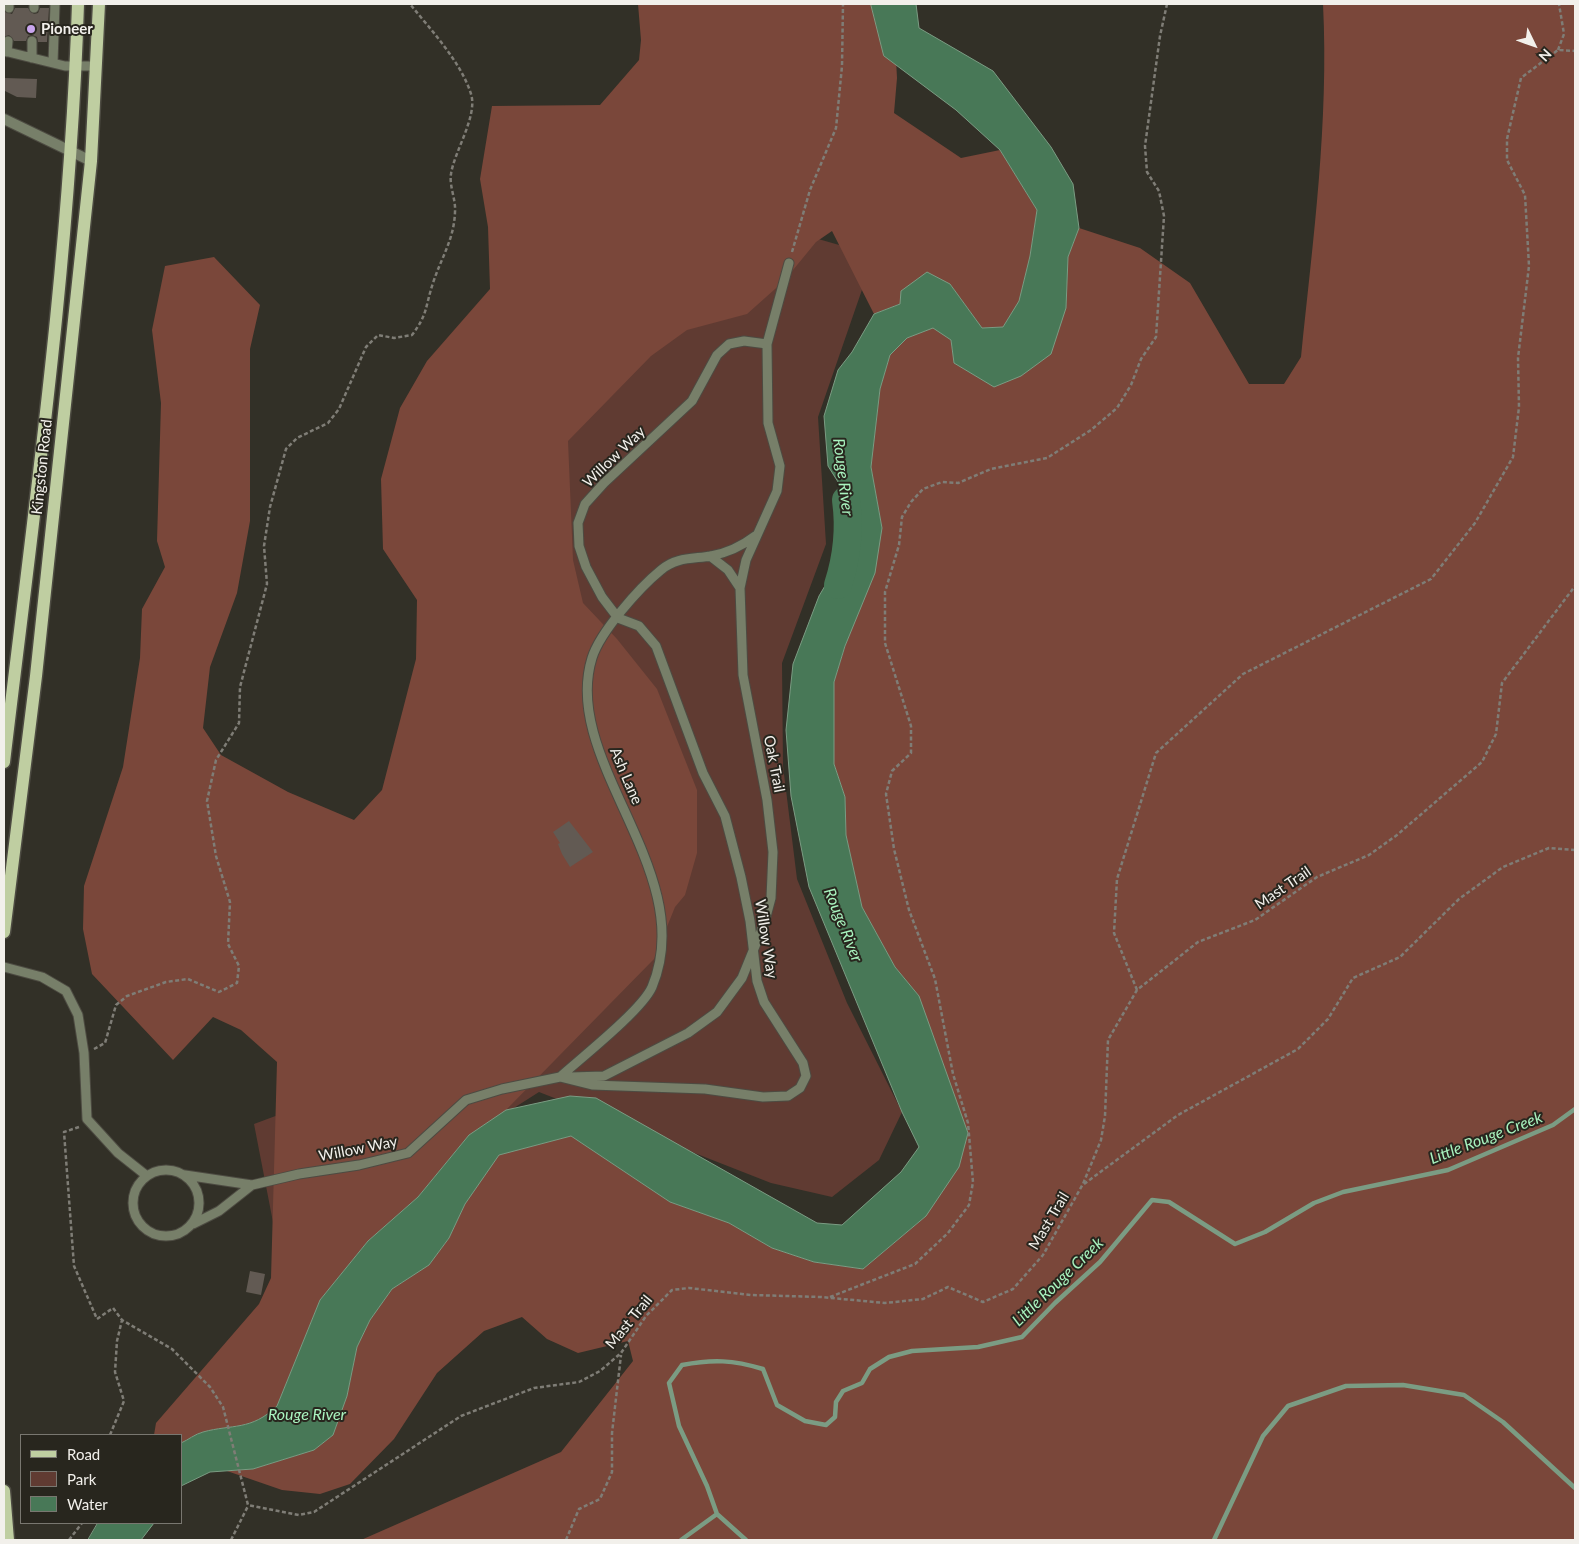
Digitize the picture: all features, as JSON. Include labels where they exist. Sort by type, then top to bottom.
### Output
[{"type":"main road","name":"Kingston Road","points":[[4,762],[53,352],[70,151],[78,4]]},
{"type":"main road","name":"Kingston Road","points":[[4,932],[36,676],[91,161],[99,4]]},
{"type":"main road","points":[[4,1491],[8,1540]]},
{"type":"street","points":[[4,119],[91,161]]},
{"type":"lane","points":[[53,63],[55,4]]},
{"type":"lane","points":[[8,41],[6,52],[66,66],[96,66]]},
{"type":"lane","points":[[32,41],[32,58]]},
{"type":"lane","name":"Oak Trail","points":[[560,1077],[604,1076],[688,1033],[717,1012],[742,978],[764,924],[771,898],[773,852],[767,800],[743,675],[740,588],[746,560],[777,491],[780,466],[768,423],[767,344],[789,263]]},
{"type":"lane","name":"Willow Way","points":[[184,1175],[252,1184],[299,1174],[359,1165],[408,1152],[466,1100],[502,1089],[560,1077],[592,1086],[705,1089],[763,1097],[788,1096],[800,1088],[806,1076],[803,1063],[764,1002],[757,981],[752,953],[750,921],[741,877],[724,816],[704,773],[656,646],[639,626],[618,618],[602,597],[586,567],[579,546],[578,523],[585,504],[604,483],[692,400],[718,355],[730,344],[744,341],[767,344]]},
{"type":"lane","name":"Ash Lane","points":[[560,1077],[633,1011],[651,989],[662,954],[660,912],[649,869],[592,728],[588,694],[592,659],[603,635],[641,589],[662,568],[679,560],[710,556],[741,546],[756,536]]},
{"type":"lane","points":[[710,556],[728,570],[740,588]]},
{"type":"lane","points":[[4,967],[42,977],[66,991],[78,1015],[84,1053],[87,1119],[118,1153],[147,1176]]},
{"type":"lane","points":[[166,1170],[184,1175],[198,1191],[200,1203],[198,1214],[184,1232],[167,1236],[151,1233],[135,1217],[134,1194],[139,1184],[147,1176],[166,1170]]},
{"type":"lane","name":"Willow Way","points":[[192,1224],[219,1211],[252,1184]]},
{"type":"path","points":[[84,1053],[105,1043],[116,1005],[127,996],[166,982],[188,979],[219,992],[237,983],[239,966],[228,944],[230,902],[216,856],[207,801],[216,760],[238,723],[240,687],[246,658],[267,584],[264,546],[278,476],[286,449],[297,438],[328,423],[339,409],[366,348],[378,335],[394,338],[412,335],[425,318],[433,282],[451,241],[455,210],[451,176],[457,152],[468,127],[472,96],[452,58],[410,4]]},
{"type":"path","points":[[789,263],[810,190],[836,128],[842,66],[842,4]]},
{"type":"path","points":[[828,1298],[915,1264],[948,1233],[969,1205],[973,1182],[968,1123],[953,1074],[935,979],[909,910],[894,849],[886,794],[892,771],[911,753],[911,726],[885,643],[885,592],[899,545],[902,517],[922,489],[942,482],[958,482],[991,469],[1047,458],[1091,430],[1117,408],[1131,385],[1141,359],[1156,337],[1164,216],[1159,191],[1147,172],[1145,146],[1166,4]]},
{"type":"path","points":[[1137,990],[1114,933],[1117,879],[1156,753],[1243,674],[1431,580],[1475,523],[1513,457],[1519,407],[1518,358],[1529,266],[1525,195],[1508,160],[1507,139],[1521,78],[1558,50],[1564,34],[1559,4]]},
{"type":"path","points":[[1558,50],[1575,51]]},
{"type":"path","name":"Mast Trail","points":[[248,1505],[299,1515],[314,1512],[461,1416],[534,1388],[579,1382],[600,1371],[621,1353],[646,1316],[672,1290],[689,1288],[751,1295],[828,1298],[885,1303],[923,1299],[948,1287],[983,1302],[1012,1289],[1043,1255],[1083,1184],[1101,1140],[1105,1116],[1108,1040],[1137,990],[1198,942],[1256,920],[1317,877],[1369,856],[1397,835],[1482,762],[1496,734],[1502,683],[1575,586]]},
{"type":"path","points":[[1083,1184],[1178,1115],[1298,1049],[1328,1020],[1353,978],[1400,957],[1460,899],[1503,867],[1549,848],[1575,850]]},
{"type":"path","points":[[87,1119],[77,1128],[64,1132],[74,1266],[97,1319],[113,1308],[122,1320],[172,1349],[210,1388],[223,1407],[248,1505],[231,1540]]},
{"type":"path","points":[[110,1434],[124,1401],[116,1372],[117,1341],[122,1320]]},
{"type":"path","points":[[566,1540],[579,1509],[600,1499],[612,1472],[612,1433],[621,1353]]},
{"type":"path","points":[[69,1540],[81,1524]]},
{"type":"green space","points":[[766,224],[874,255],[818,417],[826,544],[782,663],[783,766],[797,879],[847,1003],[902,1112],[879,1160],[832,1197],[771,1183],[539,1092],[440,1155],[290,1310],[254,1124],[388,1074],[547,438]]},
{"type":"shaded area","points":[[638,4],[893,4],[897,78],[894,113],[961,158],[1000,150],[1037,210],[1030,256],[1019,302],[1003,327],[982,328],[950,284],[874,314],[832,231],[816,242],[784,281],[747,314],[687,330],[651,356],[568,441],[573,560],[583,603],[617,639],[657,689],[697,790],[697,853],[685,895],[675,907],[654,959],[506,1110],[469,1135],[418,1197],[368,1241],[320,1300],[277,1406],[268,1414],[250,1423],[203,1432],[182,1442],[182,1434],[154,1434],[156,1423],[259,1304],[271,1278],[277,1062],[241,1030],[213,1017],[173,1060],[92,974],[83,929],[84,886],[123,767],[140,658],[142,609],[165,567],[157,541],[161,403],[152,330],[165,266],[214,257],[260,305],[250,349],[250,521],[237,593],[210,667],[203,728],[221,755],[288,792],[354,820],[382,790],[416,659],[417,600],[383,549],[381,479],[400,408],[427,361],[490,289],[488,227],[480,179],[492,106],[600,105],[639,60],[641,40]]},
{"type":"shaded area","points":[[1323,4],[1575,4],[1575,1540],[361,1540],[561,1452],[633,1361],[628,1341],[578,1353],[547,1339],[522,1317],[484,1331],[437,1373],[394,1439],[350,1484],[320,1494],[282,1490],[227,1471],[253,1469],[314,1450],[333,1435],[347,1396],[357,1347],[370,1320],[392,1289],[429,1265],[449,1238],[465,1204],[498,1155],[571,1136],[670,1202],[729,1223],[772,1248],[814,1262],[863,1269],[926,1216],[919,996],[895,967],[862,907],[846,835],[845,797],[834,764],[834,682],[882,528],[871,467],[880,389],[890,355],[907,338],[933,327],[951,340],[954,363],[1066,308],[1068,257],[1079,228],[1140,248],[1190,283],[1249,384],[1284,384],[1301,357],[1322,137],[1324,92]]},
{"type":"water","name":"Rouge River","points":[[871,4],[916,4],[919,28],[993,71],[1051,147],[1073,184],[1079,228],[1068,257],[1066,308],[1051,354],[1021,376],[994,387],[954,363],[951,340],[933,328],[907,338],[890,355],[880,389],[871,467],[882,528],[875,573],[845,646],[834,682],[834,764],[845,797],[846,835],[862,907],[895,967],[919,996],[968,1133],[959,1167],[926,1216],[863,1269],[814,1262],[772,1248],[729,1223],[670,1202],[571,1136],[499,1155],[465,1204],[449,1238],[429,1265],[392,1289],[370,1320],[357,1347],[347,1396],[333,1435],[314,1450],[253,1469],[210,1472],[182,1486],[182,1442],[203,1432],[250,1423],[268,1414],[277,1406],[320,1300],[368,1241],[418,1197],[469,1135],[506,1110],[570,1096],[596,1098],[817,1223],[842,1225],[901,1172],[919,1147],[902,1112],[809,887],[791,796],[786,730],[793,664],[819,596],[849,545],[840,485],[828,466],[824,416],[838,370],[852,352],[874,314],[900,304],[901,291],[927,272],[950,284],[982,328],[1003,327],[1019,301],[1030,256],[1037,210],[1000,150],[956,110],[884,56]]},
{"type":"water","points":[[97,1524],[153,1524],[141,1540],[88,1540]]},
{"type":"building","points":[[15,8],[28,8],[34,14],[38,13],[40,8],[49,8],[47,42],[38,42],[37,37],[32,35],[28,36],[26,41],[14,41],[9,35],[4,37],[4,11],[12,14]]},
{"type":"building","points":[[5,78],[37,79],[36,98],[17,97],[5,91]]},
{"type":"building","points":[[569,821],[593,852],[570,867],[562,854],[558,844],[560,843],[553,832]]},
{"type":"building","points":[[250,1271],[265,1274],[261,1295],[246,1292]]},
{"type":"waterway","name":"Rouge River","points":[[838,585],[847,543],[846,500]]},
{"type":"waterway","name":"Little Rouge Creek","points":[[681,1540],[717,1514],[707,1486],[679,1426],[669,1383],[682,1365],[723,1361],[763,1369],[777,1405],[805,1421],[826,1425],[835,1417],[836,1402],[843,1391],[862,1383],[870,1369],[889,1357],[912,1351],[978,1347],[1022,1337],[1055,1303],[1100,1262],[1152,1200],[1169,1202],[1235,1244],[1265,1232],[1314,1203],[1343,1192],[1448,1170],[1553,1125],[1575,1109]]},
{"type":"waterway","points":[[1214,1540],[1263,1436],[1288,1406],[1346,1386],[1403,1385],[1464,1395],[1503,1422],[1575,1488]]},
{"type":"waterway","points":[[717,1514],[746,1540]]},
{"type":"place","name":"Pioneer","points":[[31,29]]}]
